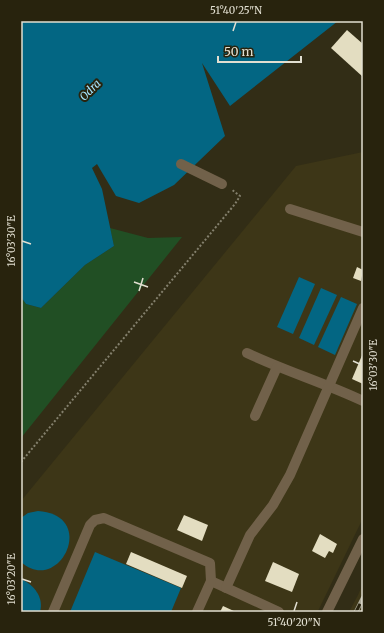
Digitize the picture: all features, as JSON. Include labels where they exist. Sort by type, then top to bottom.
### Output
[{"type":"street","points":[[181,164],[222,184]]},
{"type":"street","points":[[290,209],[363,232]]},
{"type":"street","points":[[226,588],[250,535],[273,505],[290,475],[362,312]]},
{"type":"street","points":[[247,353],[277,367],[329,385],[363,401]]},
{"type":"street","points":[[255,416],[277,367]]},
{"type":"street","points":[[53,612],[90,525],[96,520],[104,518],[210,563],[211,581],[198,612]]},
{"type":"street","points":[[327,612],[363,539]]},
{"type":"street","points":[[211,581],[279,612]]},
{"type":"path","points":[[21,462],[235,204],[240,196],[222,184]]},
{"type":"shaded area","points":[[363,152],[363,518],[318,611],[21,612],[21,501],[296,166]]},
{"type":"shaded area","points":[[363,584],[363,612],[349,612],[357,597]]},
{"type":"green space","points":[[110,228],[148,238],[182,237],[21,438],[21,297],[26,304],[41,308],[85,265],[114,246]]},
{"type":"water","name":"Odra","points":[[21,21],[338,21],[230,106],[202,63],[225,136],[174,185],[139,203],[116,196],[97,164],[92,168],[102,189],[114,246],[85,265],[41,308],[26,304],[21,297]]},
{"type":"water","points":[[299,277],[315,284],[293,334],[277,327]]},
{"type":"water","points":[[321,288],[337,295],[314,345],[299,338]]},
{"type":"water","points":[[341,297],[357,304],[335,355],[318,347]]},
{"type":"water","points":[[38,511],[56,516],[66,525],[69,538],[67,551],[59,562],[48,569],[35,570],[21,562],[21,518],[28,513]]},
{"type":"water","points":[[95,552],[181,588],[171,612],[70,612]]},
{"type":"water","points":[[21,579],[34,588],[37,592],[41,601],[40,612],[21,612]]},
{"type":"building","points":[[347,30],[363,44],[363,77],[331,48]]},
{"type":"building","points":[[357,267],[363,270],[361,281],[353,278]]},
{"type":"building","points":[[363,353],[363,384],[352,379]]},
{"type":"building","points":[[184,515],[208,525],[202,541],[177,530]]},
{"type":"building","points":[[320,534],[337,544],[333,553],[329,551],[325,558],[312,551]]},
{"type":"building","points":[[131,552],[187,576],[182,588],[126,564]]},
{"type":"building","points":[[273,562],[299,574],[292,592],[265,581]]},
{"type":"building","points":[[223,606],[236,612],[220,612]]},
{"type":"railway","points":[[356,612],[363,598]]}]
